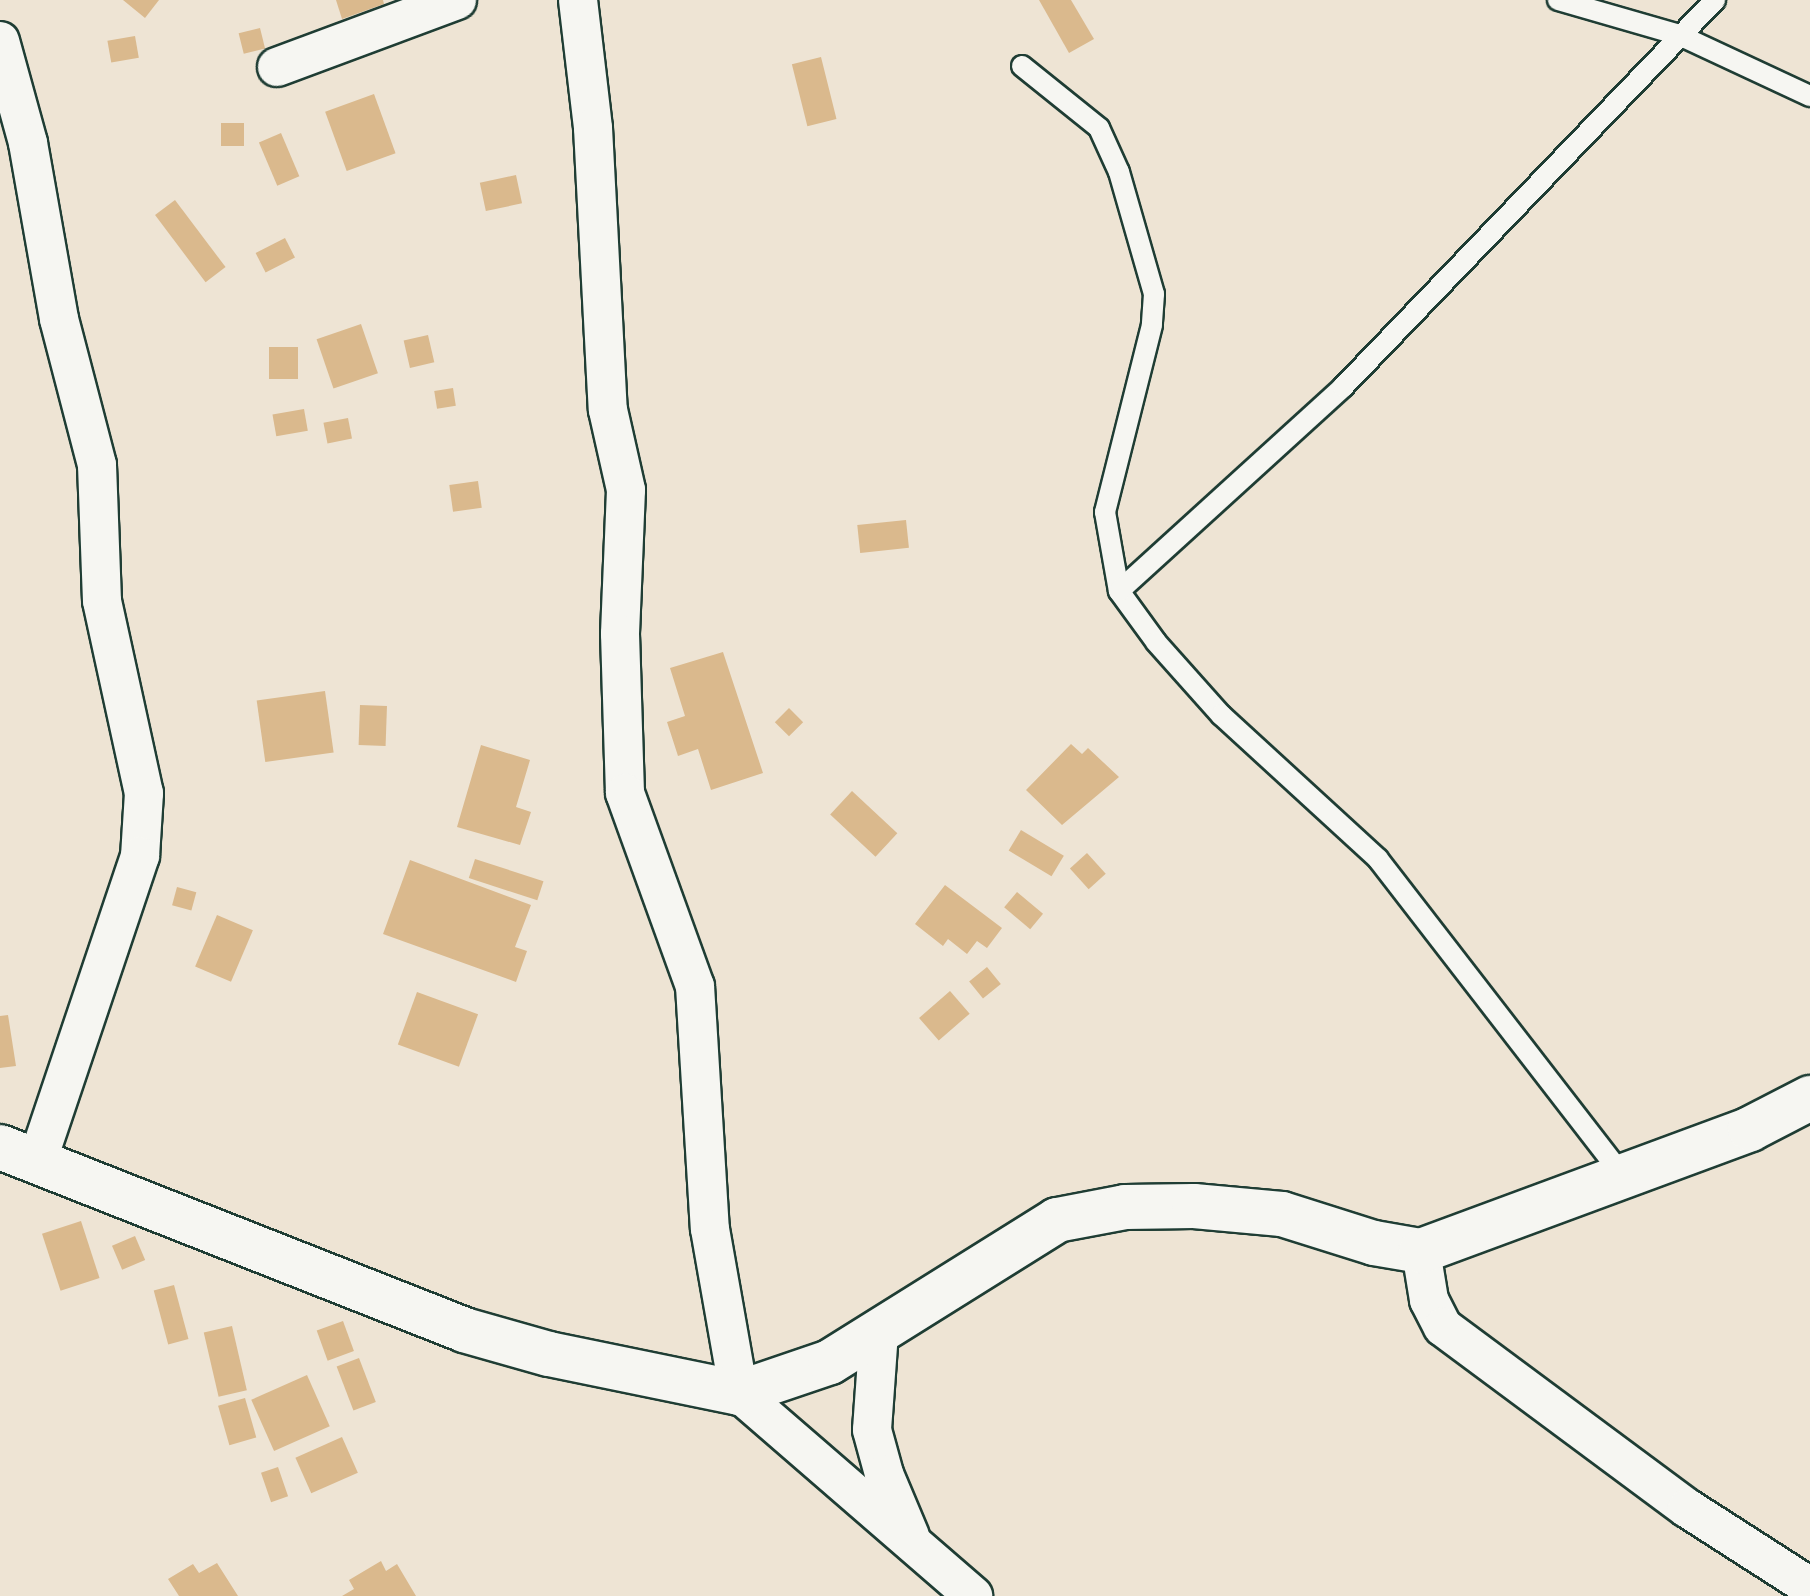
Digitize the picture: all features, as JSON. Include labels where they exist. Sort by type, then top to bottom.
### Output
[{"type":"street","points":[[277,67],[457,0]]},
{"type":"street","points":[[578,0],[593,128],[608,410],[626,490],[620,634],[625,793],[695,986],[710,1229],[739,1393]]},
{"type":"street","points":[[0,41],[28,143],[59,319],[97,465],[102,601],[144,793],[140,856],[19,1154],[464,1330],[549,1354],[739,1393],[973,1596]]},
{"type":"street","points":[[739,1393],[830,1362],[1057,1220],[1125,1207],[1194,1206],[1282,1214],[1374,1243],[1421,1251],[1750,1129],[1810,1098]]},
{"type":"street","points":[[1421,1251],[1429,1300],[1443,1327],[1687,1508],[1810,1587]]},
{"type":"street","points":[[879,1332],[872,1430],[884,1474],[914,1546]]},
{"type":"lane","points":[[1558,0],[1679,35],[1810,96]]},
{"type":"lane","points":[[1119,591],[1343,387],[1715,0]]},
{"type":"lane","points":[[1022,66],[1099,128],[1119,172],[1154,294],[1152,325],[1105,512],[1119,591],[1156,642],[1221,715],[1378,859],[1624,1177]]},
{"type":"building","points":[[123,0],[159,0],[145,18]]},
{"type":"building","points":[[336,0],[383,0],[384,4],[342,19]]},
{"type":"building","points":[[1039,0],[1071,0],[1094,39],[1069,53]]},
{"type":"building","points":[[260,28],[265,48],[244,54],[239,33]]},
{"type":"building","points":[[135,36],[139,58],[111,63],[107,41]]},
{"type":"building","points":[[821,57],[836,119],[807,126],[792,64]]},
{"type":"building","points":[[374,94],[396,153],[347,171],[325,112]]},
{"type":"building","points":[[221,123],[244,123],[244,146],[221,146]]},
{"type":"building","points":[[281,133],[299,176],[277,186],[259,142]]},
{"type":"building","points":[[516,175],[522,203],[486,211],[480,183]]},
{"type":"building","points":[[175,200],[226,267],[206,282],[155,215]]},
{"type":"building","points":[[285,238],[295,258],[266,273],[256,253]]},
{"type":"building","points":[[361,324],[378,373],[333,388],[317,339]]},
{"type":"building","points":[[428,335],[434,362],[410,368],[404,341]]},
{"type":"building","points":[[269,347],[298,347],[298,379],[269,379]]},
{"type":"building","points":[[453,388],[456,406],[437,409],[434,391]]},
{"type":"building","points":[[304,409],[308,431],[276,436],[272,415]]},
{"type":"building","points":[[348,418],[352,439],[327,443],[323,423]]},
{"type":"building","points":[[478,481],[482,508],[453,512],[449,485]]},
{"type":"building","points":[[906,520],[909,548],[860,553],[857,525]]},
{"type":"building","points":[[723,652],[763,773],[711,790],[698,749],[678,756],[667,722],[685,716],[670,668]]},
{"type":"building","points":[[325,691],[334,752],[265,762],[257,701]]},
{"type":"building","points":[[360,705],[387,706],[386,746],[359,745]]},
{"type":"building","points":[[789,708],[803,722],[789,736],[775,722]]},
{"type":"building","points":[[1071,744],[1082,754],[1088,748],[1119,777],[1062,825],[1026,790]]},
{"type":"building","points":[[481,745],[530,760],[516,807],[531,812],[520,845],[457,827]]},
{"type":"building","points":[[852,791],[897,833],[876,857],[830,814]]},
{"type":"building","points":[[1021,830],[1064,856],[1051,876],[1009,851]]},
{"type":"building","points":[[1087,853],[1106,874],[1089,889],[1070,868]]},
{"type":"building","points":[[475,859],[543,881],[537,900],[469,878]]},
{"type":"building","points":[[410,860],[531,905],[515,947],[527,951],[516,982],[383,934]]},
{"type":"building","points":[[945,885],[1002,928],[987,948],[977,941],[967,954],[948,939],[943,946],[915,924]]},
{"type":"building","points":[[177,887],[196,892],[191,911],[172,905]]},
{"type":"building","points":[[1017,892],[1043,914],[1030,929],[1004,907]]},
{"type":"building","points":[[217,915],[253,930],[231,982],[195,967]]},
{"type":"building","points":[[987,967],[1001,984],[983,999],[969,981]]},
{"type":"building","points":[[950,991],[970,1014],[939,1041],[919,1018]]},
{"type":"building","points":[[417,992],[478,1014],[459,1067],[398,1045]]},
{"type":"building","points":[[8,1015],[16,1066],[0,1068],[0,1016]]},
{"type":"building","points":[[81,1221],[100,1278],[61,1291],[42,1234]]},
{"type":"building","points":[[135,1236],[145,1260],[122,1270],[112,1246]]},
{"type":"building","points":[[174,1285],[188,1339],[168,1345],[154,1290]]},
{"type":"building","points":[[343,1321],[354,1351],[328,1361],[317,1331]]},
{"type":"building","points":[[232,1326],[247,1390],[219,1397],[204,1333]]},
{"type":"building","points":[[359,1358],[376,1402],[353,1410],[337,1367]]},
{"type":"building","points":[[307,1375],[330,1426],[274,1451],[251,1400]]},
{"type":"building","points":[[245,1398],[256,1437],[229,1445],[218,1406]]},
{"type":"building","points":[[342,1437],[358,1473],[311,1493],[295,1458]]},
{"type":"building","points":[[278,1467],[288,1496],[271,1502],[261,1473]]},
{"type":"building","points":[[381,1561],[386,1571],[397,1564],[416,1596],[342,1596],[354,1589],[349,1580]]},
{"type":"building","points":[[217,1563],[238,1596],[179,1596],[168,1579],[193,1564],[199,1573]]}]
